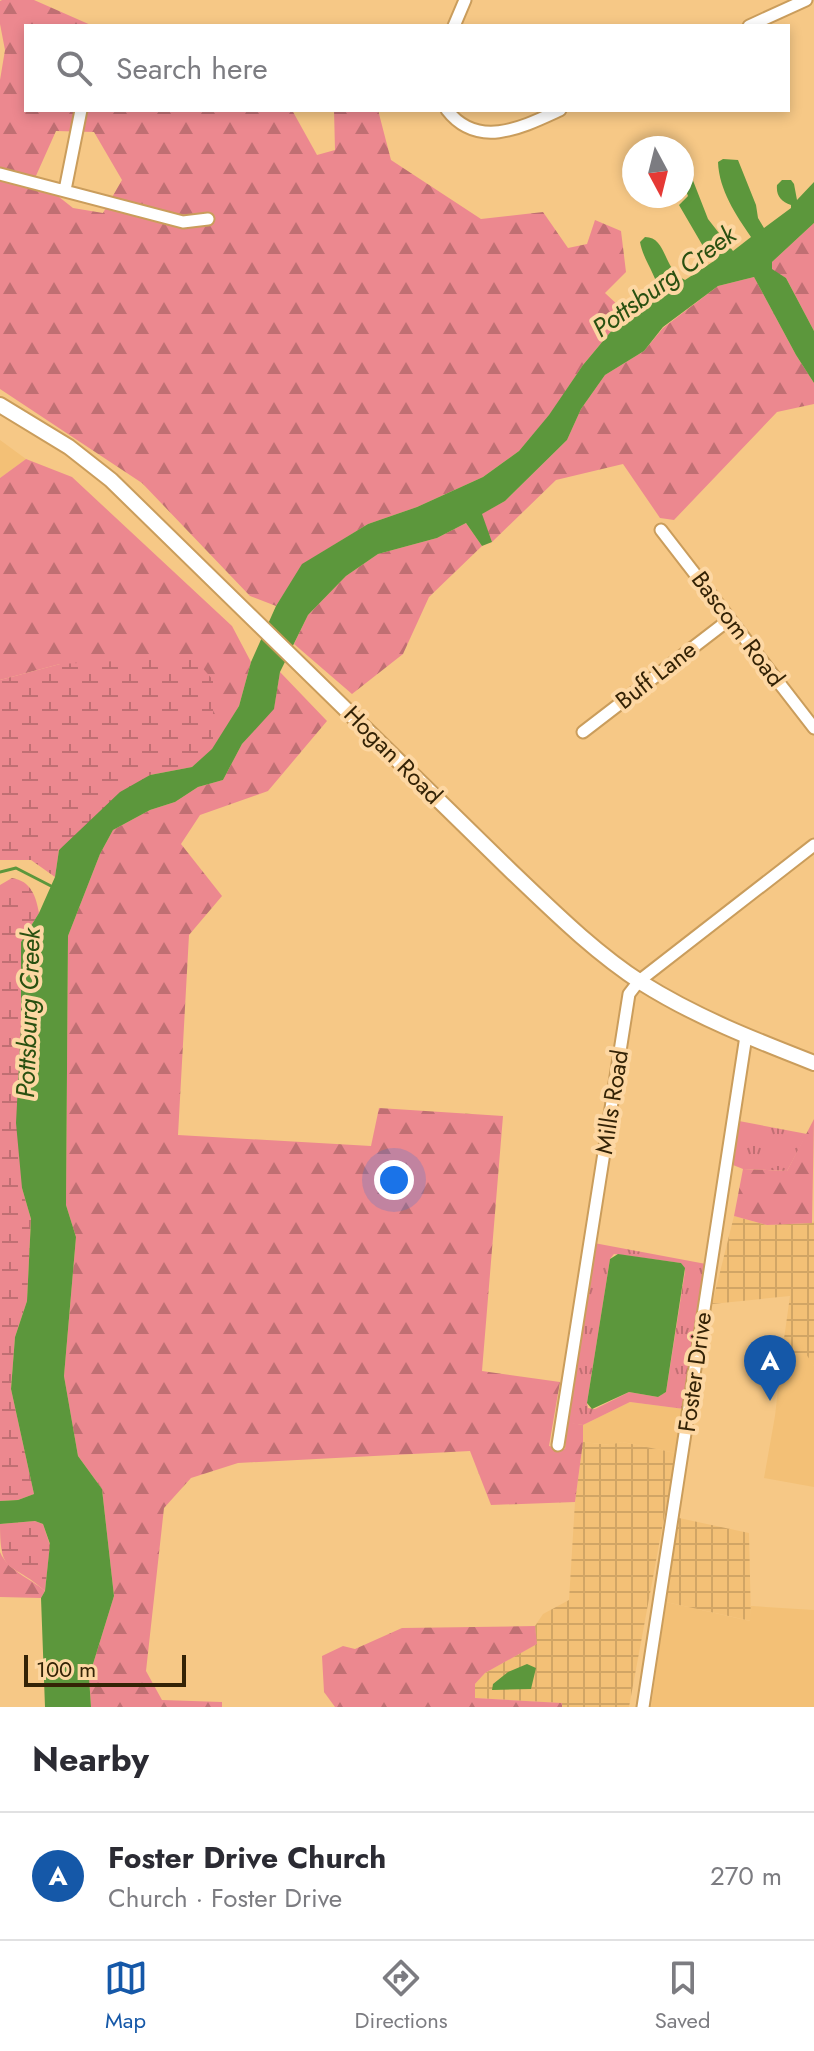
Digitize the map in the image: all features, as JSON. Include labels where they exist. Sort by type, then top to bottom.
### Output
[{"type":"main road","name":"Hogan Road","points":[[0,405],[47,432],[88,461],[254,617],[555,913],[639,981],[708,1019],[814,1063]]},
{"type":"street","points":[[455,24],[465,0]]},
{"type":"street","points":[[753,24],[806,0]]},
{"type":"street","points":[[65,190],[81,112]]},
{"type":"street","points":[[449,112],[468,129],[481,133],[507,132],[555,112]]},
{"type":"street","points":[[0,174],[183,222],[208,219]]},
{"type":"street","name":"Bascom Road","points":[[661,530],[814,728]]},
{"type":"street","name":"Buff Lane","points":[[583,732],[730,619]]},
{"type":"street","points":[[639,981],[814,845]]},
{"type":"street","name":"Mills Road","points":[[558,1445],[629,994],[639,981]]},
{"type":"street","name":"Foster Drive","points":[[643,1707],[746,1036]]},
{"type":"shaded area","points":[[0,440],[26,459],[0,478]]},
{"type":"shaded area","points":[[734,1216],[767,1225],[814,1221],[814,1366],[806,1354],[782,1353],[790,1296],[712,1304]]},
{"type":"shaded area","points":[[782,1353],[807,1354],[814,1366],[814,1487],[764,1478]]},
{"type":"shaded area","points":[[630,1402],[684,1409],[676,1453],[622,1442],[610,1445],[583,1442],[583,1425]]},
{"type":"shaded area","points":[[583,1442],[609,1445],[622,1442],[676,1453],[629,1707],[562,1707],[561,1703],[475,1698],[475,1684],[485,1673],[536,1644],[535,1626],[543,1614],[569,1600],[575,1502]]},
{"type":"shaded area","points":[[679,1518],[749,1533],[751,1621],[666,1602]]},
{"type":"shaded area","points":[[666,1602],[750,1621],[751,1606],[814,1610],[814,1707],[651,1707]]},
{"type":"green space","points":[[34,0],[88,24],[24,24],[24,112],[293,112],[317,155],[335,150],[334,112],[379,112],[391,160],[481,219],[543,212],[568,248],[587,244],[595,220],[621,231],[626,272],[605,293],[621,308],[623,317],[519,451],[483,477],[417,507],[368,524],[303,564],[276,606],[250,596],[142,483],[0,389],[0,80],[5,50],[0,1]],"holes":[[[56,131],[94,132],[122,180],[103,213],[73,208],[35,178]]]},
{"type":"green space","points":[[814,223],[814,331],[786,278],[772,270],[772,262]]},
{"type":"green space","points":[[754,277],[814,383],[814,404],[777,412],[674,520],[660,518],[623,464],[556,480],[492,542],[481,514],[505,501],[567,440],[581,409],[605,375],[644,351],[663,328],[718,286]]},
{"type":"green space","points":[[26,459],[72,477],[232,626],[251,662],[239,706],[213,749],[213,680],[60,664],[0,680],[0,478]]},
{"type":"green space","points":[[466,523],[482,546],[429,597],[403,654],[352,694],[294,644],[308,615],[346,576],[378,554],[437,538]]},
{"type":"green space","points":[[193,657],[213,680],[213,749],[192,767],[150,775],[59,850],[55,877],[31,860],[0,860],[0,680],[60,664]]},
{"type":"green space","points":[[280,672],[327,721],[268,791],[200,815],[181,844],[222,896],[189,935],[178,1135],[371,1146],[379,1108],[503,1116],[482,1371],[560,1382],[549,1446],[565,1449],[567,1422],[583,1425],[575,1502],[491,1505],[470,1451],[238,1463],[191,1478],[164,1508],[146,1671],[162,1700],[222,1702],[222,1707],[91,1707],[89,1677],[114,1596],[102,1489],[78,1456],[64,1376],[76,1237],[66,1205],[68,936],[100,854],[113,830],[150,810],[175,802],[198,787],[223,780],[242,744],[274,708]]},
{"type":"green space","points":[[12,878],[24,882],[32,890],[39,913],[21,942],[22,1188],[31,1219],[27,1301],[15,1337],[11,1389],[34,1494],[18,1500],[0,1501],[0,885]]},
{"type":"green space","points":[[814,1119],[812,1223],[767,1225],[734,1216],[743,1169],[787,1171]]},
{"type":"green space","points":[[739,1121],[807,1134],[787,1171],[743,1169],[733,1165]]},
{"type":"green space","points":[[594,1243],[706,1264],[684,1409],[630,1402],[583,1425],[567,1423]],"holes":[[[614,1254],[681,1263],[685,1271],[666,1392],[658,1397],[629,1392],[595,1409],[588,1408],[610,1259]]]},
{"type":"green space","points":[[35,1521],[43,1524],[50,1545],[45,1591],[10,1566],[2,1553],[0,1524]]},
{"type":"green space","points":[[0,1552],[14,1569],[45,1591],[41,1598],[0,1597]]},
{"type":"green space","points":[[535,1626],[537,1644],[485,1673],[475,1684],[475,1698],[562,1703],[562,1707],[335,1707],[324,1692],[322,1656],[343,1646],[355,1649],[402,1628]]},
{"type":"water","name":"Pottsburg Creek","points":[[723,159],[738,160],[764,228],[791,208],[777,192],[777,185],[782,180],[791,180],[794,184],[797,200],[814,182],[814,223],[772,262],[772,269],[786,278],[814,331],[814,383],[754,277],[718,286],[663,327],[644,351],[605,375],[581,409],[567,440],[505,501],[482,514],[492,542],[482,546],[466,523],[437,538],[378,554],[346,576],[308,615],[280,672],[274,709],[242,744],[223,780],[198,787],[175,802],[150,810],[113,830],[100,854],[68,936],[66,1205],[76,1237],[64,1376],[78,1456],[102,1489],[114,1596],[89,1677],[91,1707],[45,1707],[41,1598],[45,1591],[50,1544],[43,1524],[35,1521],[0,1524],[0,1501],[18,1500],[34,1494],[11,1389],[15,1337],[27,1301],[31,1219],[22,1188],[16,1123],[21,942],[39,913],[55,877],[59,850],[120,792],[150,775],[192,767],[212,749],[239,706],[251,662],[276,606],[302,564],[368,524],[417,507],[483,477],[519,451],[623,317],[659,294],[640,242],[645,237],[657,242],[673,269],[685,280],[714,261],[681,208],[694,208],[694,183],[708,219],[733,251],[751,237],[725,192],[718,162]]},
{"type":"water","points":[[618,1254],[681,1263],[685,1268],[666,1392],[658,1397],[629,1392],[592,1409],[587,1403],[610,1259]]},
{"type":"water","points":[[527,1664],[536,1668],[531,1689],[492,1690],[493,1684],[508,1672]]},
{"type":"waterway","points":[[0,872],[16,868],[51,886]]},
{"type":"place","name":"Foster Drive Church","points":[[770,1401]]}]
